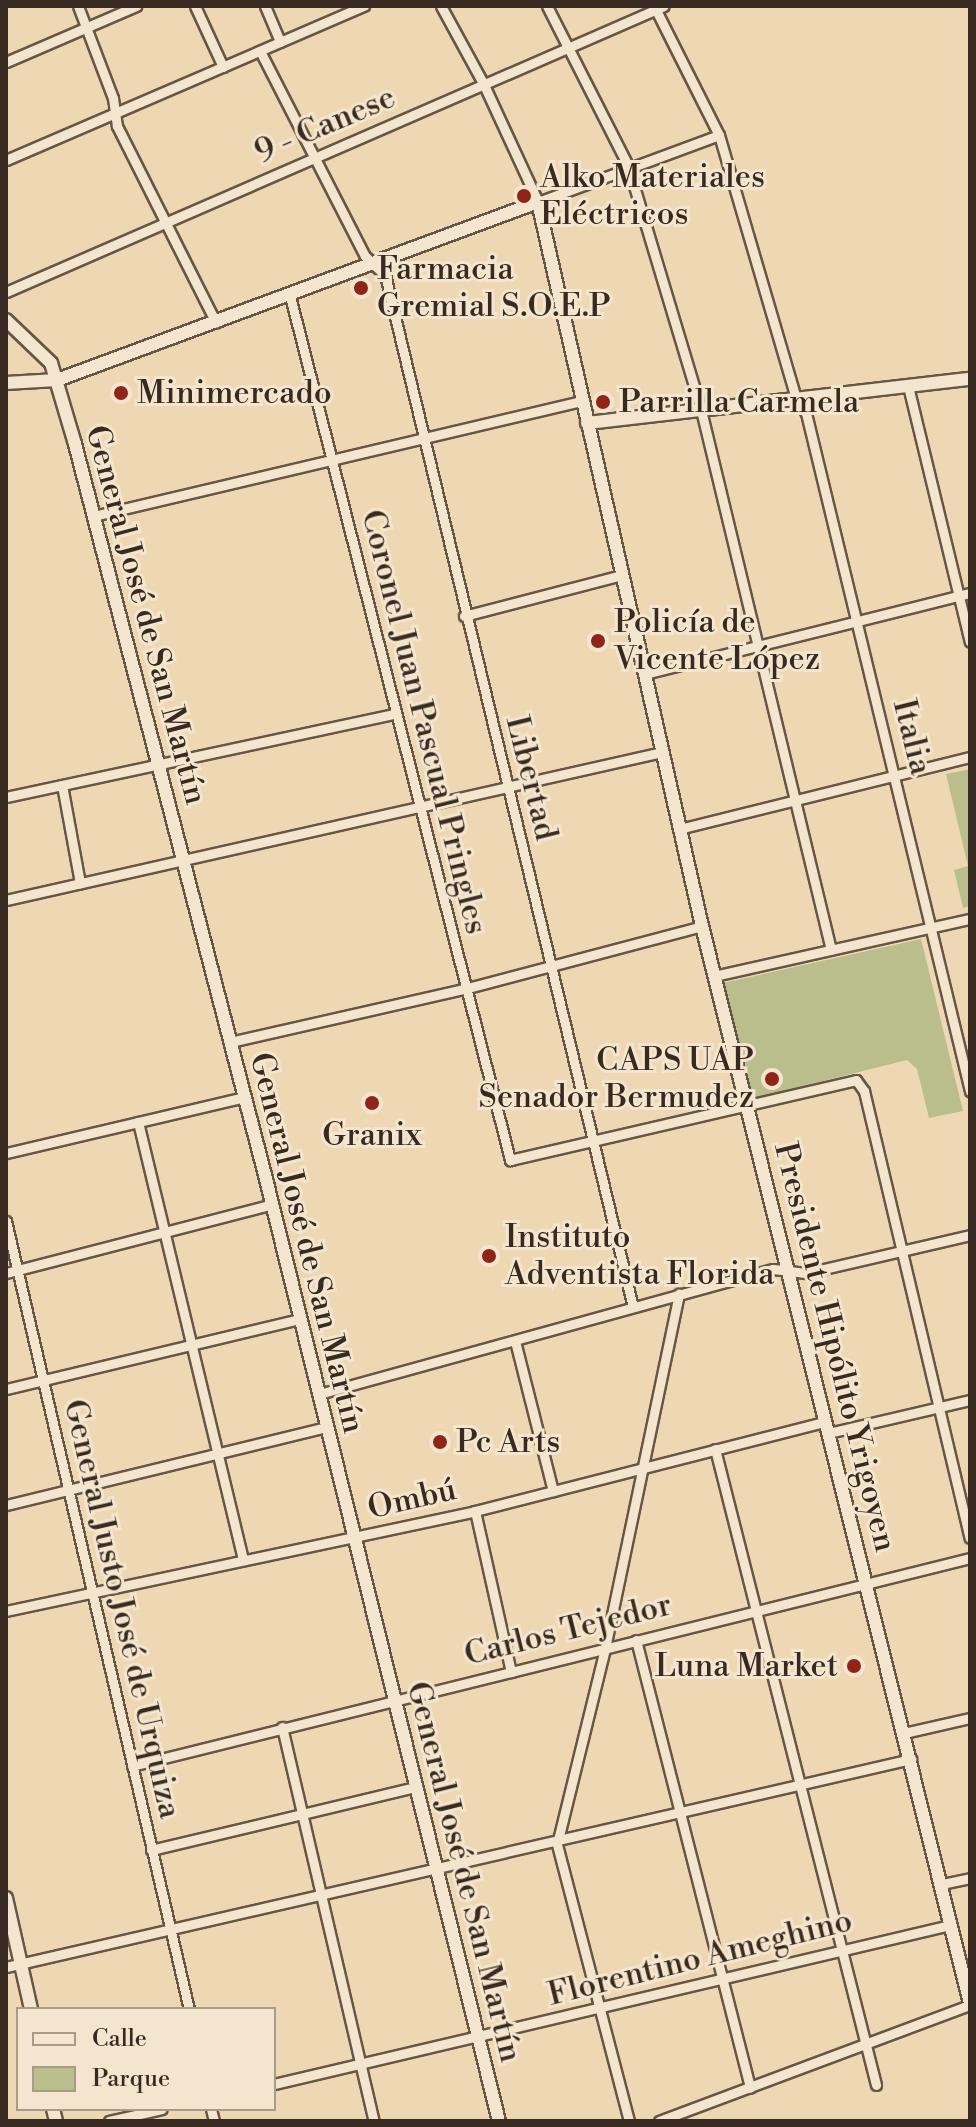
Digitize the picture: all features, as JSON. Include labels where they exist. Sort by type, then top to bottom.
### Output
[{"type":"street","points":[[78,6],[88,27],[115,112],[162,223],[216,323]]},
{"type":"street","points":[[6,62],[136,6]]},
{"type":"street","points":[[195,6],[223,67]]},
{"type":"street","points":[[265,6],[280,42]]},
{"type":"street","points":[[6,160],[364,6]]},
{"type":"street","points":[[441,6],[484,85],[538,202]]},
{"type":"street","points":[[547,6],[628,166],[701,410],[831,950]]},
{"type":"street","name":"9 - Canese","points":[[6,292],[658,7]]},
{"type":"street","name":"Italia","points":[[658,7],[719,135],[796,399],[806,413],[970,1091]]},
{"type":"street","name":"Libertad","points":[[260,51],[365,256],[385,275],[464,616],[633,1307]]},
{"type":"street","points":[[6,383],[57,380],[375,265],[628,166],[719,135]]},
{"type":"street","name":"Presidente Hipólito Yrigoyen","points":[[538,202],[702,926],[970,2004]]},
{"type":"street","name":"Coronel Juan Pascual Pringles","points":[[290,296],[510,1160],[593,1142]]},
{"type":"street","name":"General José de San Martín","points":[[6,320],[48,359],[57,380],[272,1204],[499,2121]]},
{"type":"street","points":[[587,423],[970,379]]},
{"type":"street","points":[[908,386],[970,642]]},
{"type":"street","points":[[93,516],[581,401]]},
{"type":"street","points":[[464,616],[621,575]]},
{"type":"street","points":[[645,674],[970,593]]},
{"type":"street","points":[[6,797],[394,714]]},
{"type":"street","points":[[6,900],[662,752]]},
{"type":"street","points":[[679,829],[970,757]]},
{"type":"street","points":[[62,785],[80,883]]},
{"type":"street","points":[[714,976],[932,930],[970,919]]},
{"type":"street","points":[[230,1042],[464,989],[702,926]]},
{"type":"street","points":[[593,1142],[856,1080],[864,1091],[970,1538]]},
{"type":"street","points":[[6,1153],[244,1097]]},
{"type":"street","points":[[138,1122],[243,1559]]},
{"type":"street","points":[[6,1273],[272,1204]]},
{"type":"street","name":"General Justo José de Urquiza","points":[[6,1221],[68,1488],[96,1592],[132,1766],[189,2007]]},
{"type":"street","points":[[319,1394],[773,1269],[806,1273],[970,1235]]},
{"type":"street","points":[[629,2121],[557,1844],[605,1648],[679,1294]]},
{"type":"street","points":[[6,1389],[300,1319]]},
{"type":"street","points":[[515,1341],[553,1491]]},
{"type":"street","name":"Ombú","points":[[6,1611],[475,1511],[715,1449],[970,1400]]},
{"type":"street","points":[[6,1505],[327,1427]]},
{"type":"street","points":[[715,1449],[804,1784],[841,1950],[876,2085]]},
{"type":"street","points":[[475,1511],[511,1672]]},
{"type":"street","name":"Carlos Tejedor","points":[[132,1766],[970,1558]]},
{"type":"street","points":[[636,1640],[750,2088]]},
{"type":"street","points":[[904,1733],[970,1718]]},
{"type":"street","points":[[282,1727],[374,2121]]},
{"type":"street","points":[[6,1967],[557,1844],[911,1759]]},
{"type":"street","points":[[151,1850],[416,1787]]},
{"type":"street","points":[[942,1884],[970,1878]]},
{"type":"street","points":[[6,1898],[31,2007]]},
{"type":"street","name":"Florentino Ameghino","points":[[276,2084],[600,2010],[950,1925]]},
{"type":"street","points":[[659,2121],[970,2004]]},
{"type":"street","points":[[109,2121],[153,2111]]},
{"type":"green space","points":[[970,769],[970,906],[963,908],[954,870],[968,866],[946,774]]},
{"type":"green space","points":[[921,939],[963,1111],[929,1118],[917,1069],[907,1060],[751,1099],[723,983]]},
{"type":"place","name":"Alko Materiales Eléctricos","points":[[524,196]]},
{"type":"place","name":"Farmacia Gremial S.O.E.P","points":[[361,288]]},
{"type":"place","name":"Minimercado","points":[[121,393]]},
{"type":"place","name":"Parrilla Carmela","points":[[603,402]]},
{"type":"place","name":"Policía de Vicente López","points":[[598,641]]},
{"type":"place","name":"CAPS UAP Senador Bermudez","points":[[772,1079]]},
{"type":"place","name":"Granix","points":[[372,1103]]},
{"type":"place","name":"Instituto Adventista Florida","points":[[489,1256]]},
{"type":"place","name":"Pc Arts","points":[[440,1442]]},
{"type":"place","name":"Luna Market","points":[[854,1666]]}]
